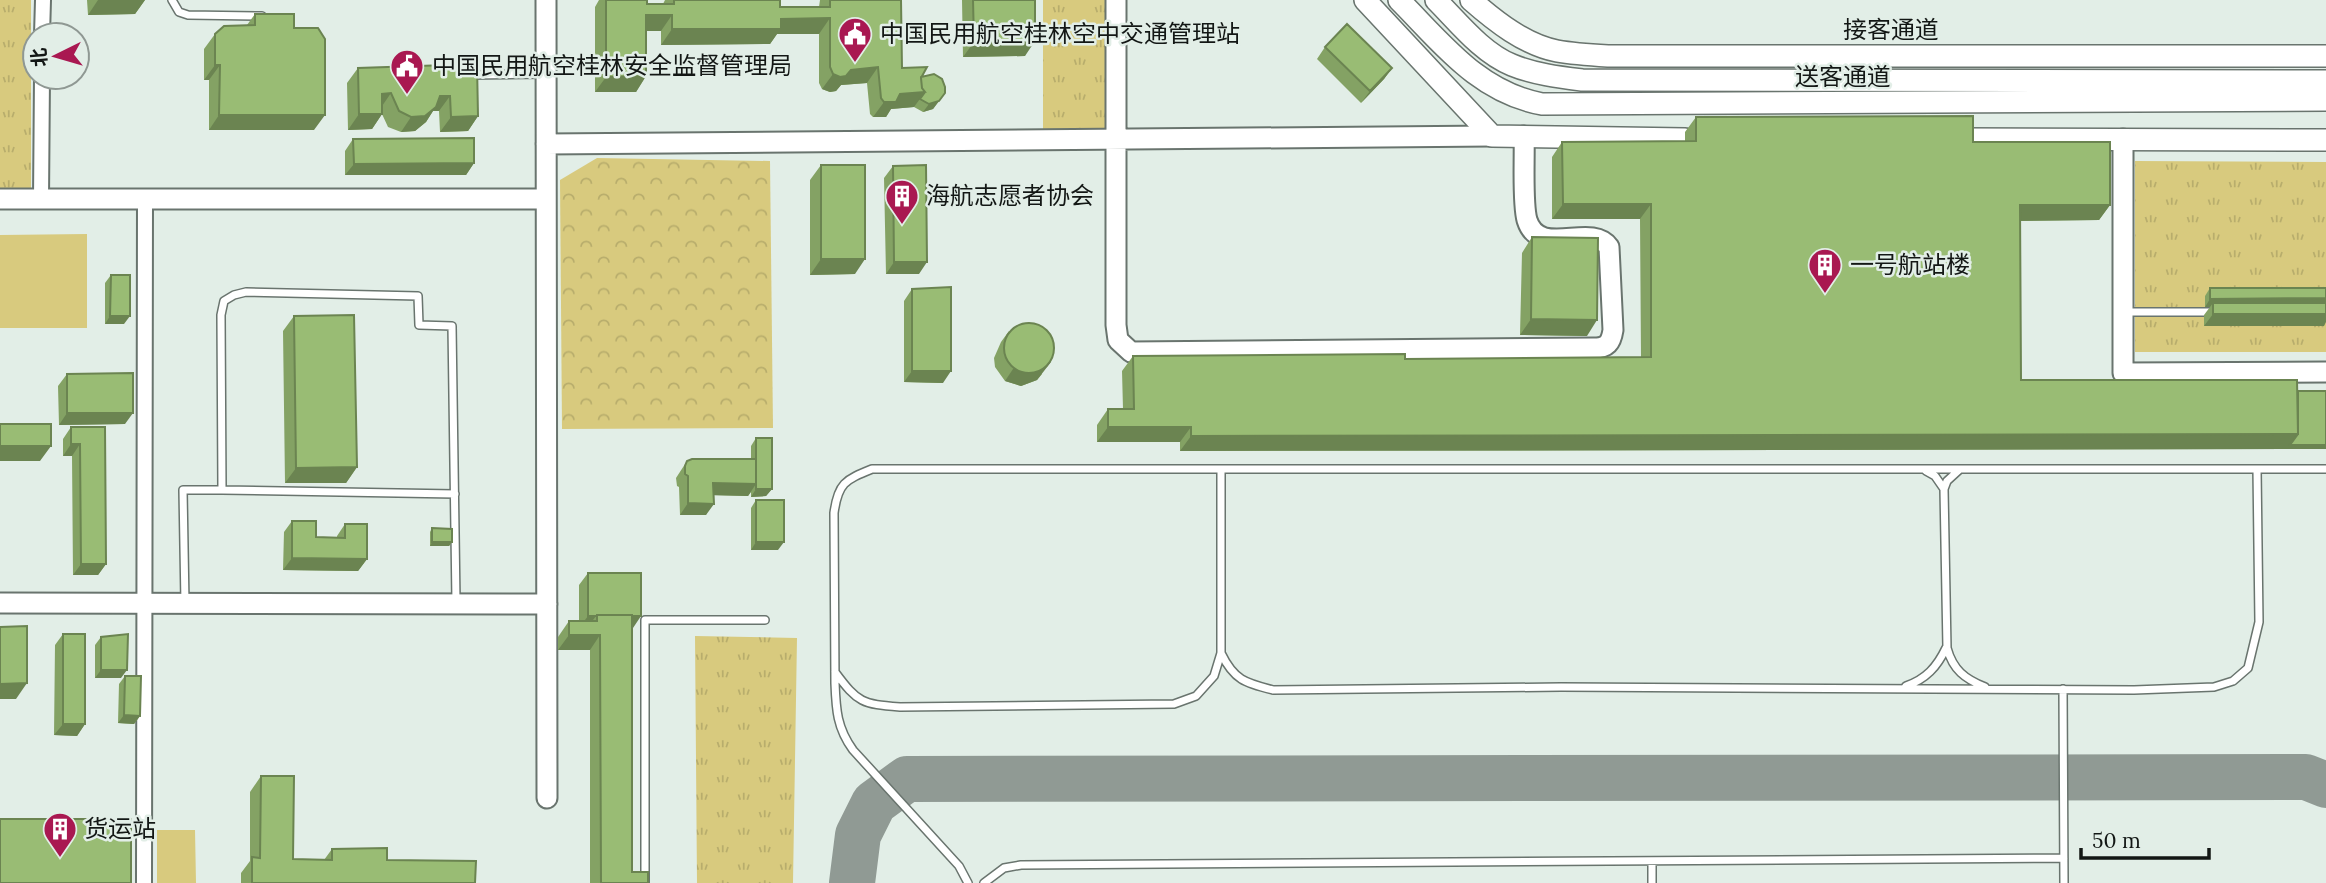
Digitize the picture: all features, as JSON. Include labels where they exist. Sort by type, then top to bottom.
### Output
[{"type":"main road","points":[[1365,0],[1492,136],[1685,138]]},
{"type":"main road","name":"送客通道","points":[[1399,0],[1478,77],[1514,97],[1542,104],[2326,100]]},
{"type":"main road","name":"送客通道","points":[[1436,0],[1473,38],[1510,64],[1545,75],[1582,80],[2326,80]]},
{"type":"main road","name":"接客通道","points":[[1471,0],[1509,29],[1544,47],[1557,51],[1608,56],[2326,56]]},
{"type":"main road","points":[[1963,139],[2326,140]]},
{"type":"street","points":[[43,0],[43,21]]},
{"type":"street","points":[[546,0],[547,798]]},
{"type":"street","points":[[1116,0],[1117,335],[1120,343],[1131,352],[1604,347],[1611,340],[1613,330],[1609,247],[1599,240],[1546,239],[1532,230],[1526,216],[1524,136]]},
{"type":"street","points":[[41,199],[42,91]]},
{"type":"street","points":[[546,144],[1492,136]]},
{"type":"street","points":[[2123,139],[2123,373],[2326,372]]},
{"type":"street","points":[[0,199],[546,199]]},
{"type":"street","points":[[144,883],[145,199]]},
{"type":"street","points":[[0,603],[547,604]]},
{"type":"lane","points":[[172,0],[179,12],[188,15],[264,16]]},
{"type":"lane","points":[[458,75],[546,74]]},
{"type":"lane","points":[[222,490],[221,315],[224,301],[246,292],[418,296],[419,325],[452,326],[456,604]]},
{"type":"lane","points":[[2123,312],[2231,312]]},
{"type":"lane","points":[[1221,653],[1228,668],[1245,683],[1273,690],[1547,687],[2134,690],[2214,687],[2233,681],[2248,668],[2259,622],[2257,468]]},
{"type":"lane","points":[[968,883],[960,866],[853,750],[842,734],[836,707],[835,671],[836,493],[847,479],[872,469],[2326,469]]},
{"type":"lane","points":[[835,671],[851,693],[870,704],[900,707],[1174,704],[1196,696],[1214,676],[1221,653],[1221,470]]},
{"type":"lane","points":[[1925,470],[1935,476],[1944,489]]},
{"type":"lane","points":[[1959,470],[1947,481],[1944,489],[1947,648],[1951,662],[1959,673],[1989,689]]},
{"type":"lane","points":[[185,603],[183,490],[455,494]]},
{"type":"lane","points":[[645,883],[645,620],[765,620]]},
{"type":"lane","points":[[1898,689],[1915,683],[1937,667],[1947,648]]},
{"type":"lane","points":[[2063,689],[2064,883]]},
{"type":"lane","points":[[984,883],[1004,868],[1021,865],[2064,858]]},
{"type":"lane","points":[[1652,861],[1652,883]]},
{"type":"green space","points":[[0,0],[31,0],[31,21],[21,21],[21,91],[31,91],[31,189],[0,189]]},
{"type":"green space","points":[[1043,0],[1107,0],[1107,131],[1043,133]]},
{"type":"green space","points":[[597,158],[770,161],[773,428],[562,429],[560,180]]},
{"type":"green space","points":[[2135,161],[2326,162],[2326,352],[2135,352]]},
{"type":"green space","points":[[87,234],[87,328],[0,328],[0,235]]},
{"type":"green space","points":[[695,636],[797,638],[793,883],[697,883]]},
{"type":"green space","points":[[157,830],[195,830],[196,883],[157,883]]},
{"type":"building","name":"中国民用航空桂林空中交通管理站","points":[[606,0],[647,0],[647,4],[674,4],[674,0],[780,0],[780,7],[830,7],[830,0],[901,0],[902,68],[927,67],[921,78],[925,92],[900,94],[896,102],[884,102],[881,98],[878,67],[851,70],[846,76],[840,77],[833,74],[830,67],[830,18],[781,19],[781,29],[672,29],[672,15],[646,15],[646,76],[606,77]]},
{"type":"building","points":[[973,0],[1035,0],[1035,41],[974,42]]},
{"type":"building","points":[[255,14],[294,14],[294,28],[318,28],[325,39],[325,115],[219,115],[220,65],[215,65],[215,34],[224,26],[255,25]]},
{"type":"building","points":[[1347,24],[1392,68],[1370,91],[1325,47]]},
{"type":"building","points":[[477,64],[478,116],[451,117],[450,96],[440,96],[436,107],[425,116],[411,117],[399,111],[391,93],[382,94],[382,114],[359,114],[358,68]]},
{"type":"building","points":[[934,74],[942,79],[945,93],[939,101],[929,104],[920,99],[925,92],[921,77]]},
{"type":"building","name":"一号航站楼","points":[[1973,116],[1973,142],[2110,142],[2110,205],[2020,205],[2021,380],[2297,380],[2298,434],[1191,436],[1191,427],[1108,427],[1108,409],[1134,409],[1133,356],[1405,354],[1405,359],[1651,357],[1651,204],[1563,204],[1562,142],[1696,141],[1696,117]]},
{"type":"building","points":[[474,138],[474,163],[354,164],[353,139]]},
{"type":"building","points":[[821,165],[865,165],[865,259],[821,259]]},
{"type":"building","name":"海航志愿者协会","points":[[926,165],[927,262],[894,262],[893,166]]},
{"type":"building","points":[[1532,237],[1598,238],[1597,320],[1531,319]]},
{"type":"building","points":[[111,275],[130,275],[130,316],[110,316]]},
{"type":"building","points":[[951,287],[951,371],[912,371],[912,289]]},
{"type":"building","points":[[2210,288],[2326,288],[2326,298],[2210,299]]},
{"type":"building","points":[[2213,303],[2326,303],[2326,314],[2213,314]]},
{"type":"building","points":[[354,315],[357,467],[296,468],[294,316]]},
{"type":"building","points":[[1029,323],[1047,330],[1054,348],[1047,366],[1029,373],[1011,366],[1004,348],[1011,330]]},
{"type":"building","points":[[133,373],[133,413],[67,413],[67,374]]},
{"type":"building","points":[[2298,391],[2326,391],[2326,445],[2290,445],[2298,434]]},
{"type":"building","points":[[0,424],[51,424],[51,446],[0,446]]},
{"type":"building","points":[[71,427],[105,427],[106,564],[81,564],[80,444],[71,444]]},
{"type":"building","points":[[756,438],[772,438],[772,489],[756,489]]},
{"type":"building","points":[[756,459],[756,484],[713,483],[714,504],[688,503],[688,476],[685,474],[685,466],[687,461]]},
{"type":"building","points":[[756,500],[784,500],[784,542],[756,542]]},
{"type":"building","points":[[292,521],[316,521],[316,537],[345,538],[345,524],[367,524],[367,559],[292,558]]},
{"type":"building","points":[[432,528],[452,529],[452,542],[432,542]]},
{"type":"building","points":[[588,573],[641,573],[641,616],[588,616]]},
{"type":"building","points":[[597,615],[632,615],[632,872],[648,872],[648,883],[601,883],[600,635],[569,635],[569,621],[597,621]]},
{"type":"building","points":[[27,626],[27,683],[0,684],[0,627]]},
{"type":"building","points":[[63,634],[85,634],[85,724],[63,724]]},
{"type":"building","points":[[128,634],[127,670],[101,670],[101,637]]},
{"type":"building","points":[[125,676],[141,676],[140,716],[124,715]]},
{"type":"building","points":[[261,776],[294,776],[293,859],[332,860],[332,849],[387,848],[387,860],[476,861],[475,883],[252,883],[252,857],[260,858]]},
{"type":"building","name":"货运站","points":[[0,819],[131,819],[131,883],[0,883]]},
{"type":"taxiway","points":[[852,883],[858,835],[874,803],[907,779],[2306,777],[2326,785]]},
{"type":"place","name":"中国民用航空桂林空中交通管理站","points":[[855,64]]},
{"type":"place","name":"中国民用航空桂林安全监督管理局","points":[[407,96]]},
{"type":"place","name":"海航志愿者协会","points":[[902,226]]},
{"type":"place","name":"一号航站楼","points":[[1825,295]]},
{"type":"place","name":"货运站","points":[[60,859]]}]
